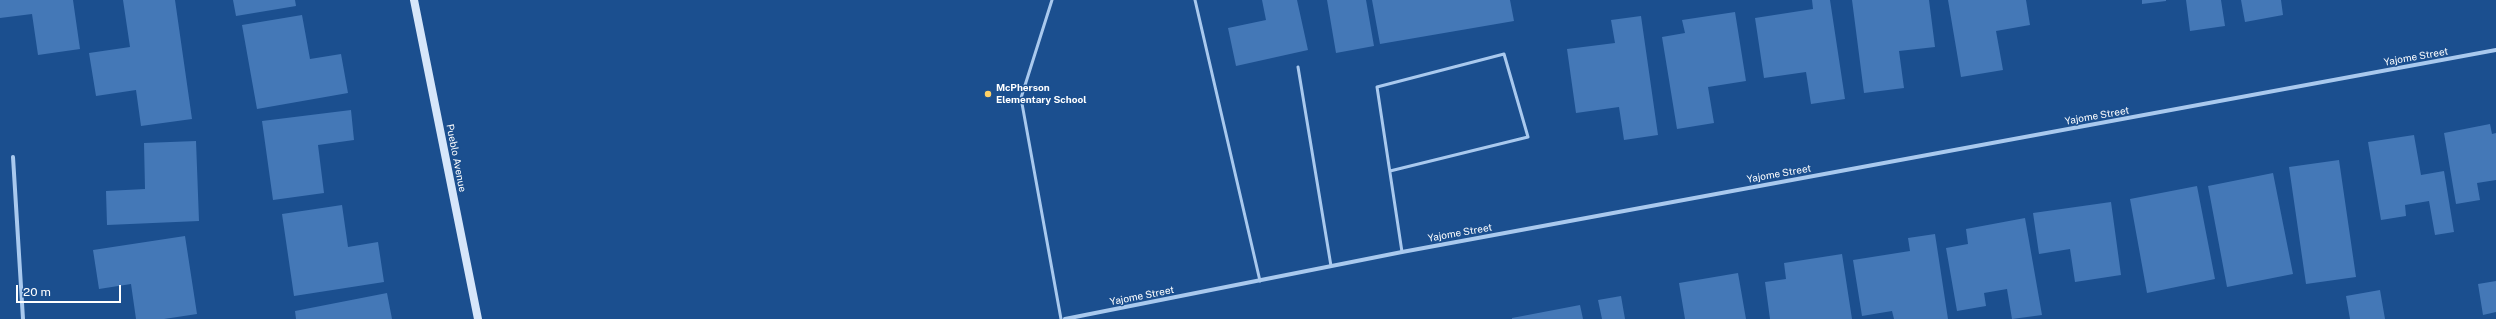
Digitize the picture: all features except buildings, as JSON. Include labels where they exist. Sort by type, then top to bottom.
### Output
[{"type":"street","name":"Pueblo Avenue","points":[[414,0],[478,319]]},
{"type":"street","name":"Yajome Street","points":[[1065,319],[1402,252],[2496,50]]},
{"type":"street","points":[[13,157],[23,319]]},
{"type":"lane","points":[[1052,0],[1021,98],[1061,319]]},
{"type":"lane","points":[[1195,0],[1260,281]]},
{"type":"lane","points":[[1390,171],[1528,137],[1504,54],[1377,87],[1402,252]]},
{"type":"lane","points":[[1298,67],[1331,266]]},
{"type":"place","name":"McPherson Elementary School","points":[[988,94]]}]
